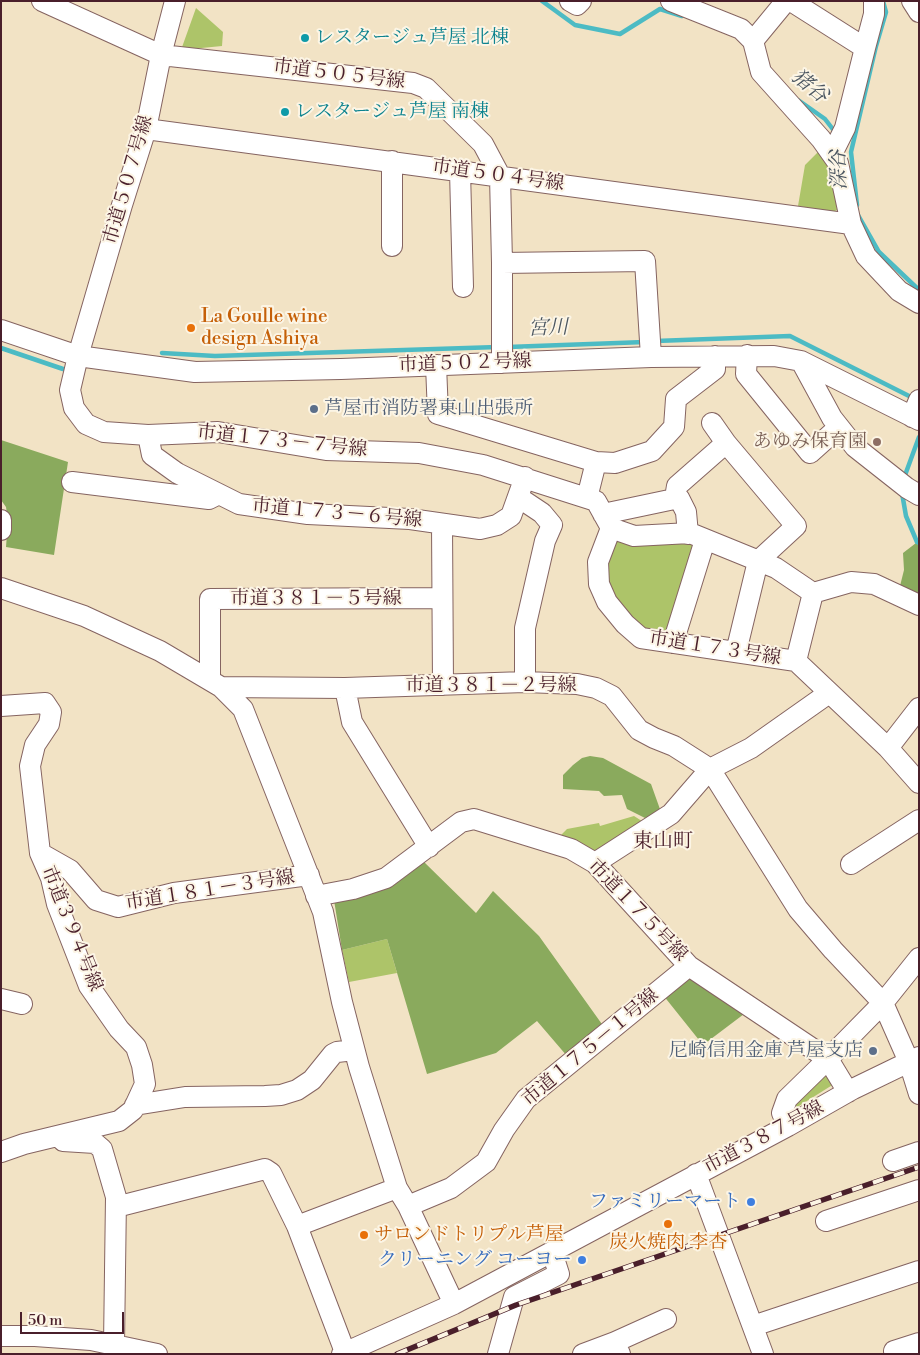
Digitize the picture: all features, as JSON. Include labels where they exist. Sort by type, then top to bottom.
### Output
[{"type":"street","name":"市道５０５号線","points":[[42,1],[161,55],[413,83],[426,88],[483,144],[500,176],[502,351]]},
{"type":"street","name":"市道５０７号線","points":[[78,356],[146,129],[174,1]]},
{"type":"street","points":[[570,1],[577,5],[581,1]]},
{"type":"street","points":[[671,1],[741,29],[753,41],[761,72],[821,139],[838,162],[851,224],[866,256],[899,291],[919,303]]},
{"type":"street","points":[[753,41],[786,1]]},
{"type":"street","points":[[791,1],[865,48]]},
{"type":"street","points":[[832,154],[845,128],[874,14],[874,1]]},
{"type":"street","points":[[912,1],[919,12]]},
{"type":"street","name":"市道５０４号線","points":[[146,129],[851,224]]},
{"type":"street","points":[[392,161],[392,246]]},
{"type":"street","points":[[460,170],[464,287]]},
{"type":"street","points":[[502,264],[646,261],[651,346]]},
{"type":"street","name":"市道５０２号線","points":[[1,330],[78,356],[194,372],[436,365],[502,351],[651,346],[715,356],[774,356],[801,362],[916,413]]},
{"type":"street","points":[[748,355],[746,374],[810,453],[839,427]]},
{"type":"street","name":"市道１７３－７号線","points":[[78,356],[70,390],[74,408],[86,424],[104,432],[148,434],[218,432],[326,450],[419,453],[483,465],[525,477]]},
{"type":"street","points":[[436,365],[438,414],[596,462],[615,463],[652,452],[674,427],[676,399],[715,370],[715,356]]},
{"type":"street","points":[[801,362],[832,418],[855,447],[907,487]]},
{"type":"street","points":[[712,423],[796,526],[758,561],[736,652]]},
{"type":"street","name":"市道１７３－６号線","points":[[148,434],[152,455],[177,473],[239,504],[308,514],[410,519],[480,529],[498,525],[510,516],[525,477]]},
{"type":"street","points":[[674,498],[677,486],[726,442]]},
{"type":"street","points":[[587,498],[596,462]]},
{"type":"street","points":[[525,477],[596,501],[607,521],[634,536],[697,537],[776,568],[813,593]]},
{"type":"street","points":[[72,482],[209,499],[219,494]]},
{"type":"street","points":[[518,497],[542,513],[552,525],[544,541],[525,628],[525,682]]},
{"type":"street","points":[[607,521],[674,498],[679,498],[697,537],[673,643]]},
{"type":"street","points":[[1,520],[1,530]]},
{"type":"street","name":"市道１７３号線","points":[[607,521],[598,562],[599,584],[607,602],[625,624],[641,638],[796,661],[888,748],[919,783]]},
{"type":"street","points":[[442,524],[443,685]]},
{"type":"street","points":[[813,593],[851,582],[874,584],[919,605]]},
{"type":"street","points":[[1,588],[84,616],[160,651],[215,684],[243,709],[323,912],[354,1050],[397,1188],[408,1206],[454,1304]]},
{"type":"street","points":[[796,661],[813,593]]},
{"type":"street","name":"市道３８１－５号線","points":[[215,684],[210,599],[442,598]]},
{"type":"street","name":"市道３８１－２号線","points":[[215,684],[345,688],[525,682],[577,684],[596,688],[612,696],[639,730],[674,746],[710,769],[798,909],[883,1004],[914,1059],[919,1094]]},
{"type":"street","points":[[345,688],[352,722],[429,847]]},
{"type":"street","points":[[595,863],[671,814],[710,769],[751,748],[829,692]]},
{"type":"street","name":"市道３９４号線","points":[[1,706],[45,703],[51,712],[49,724],[35,745],[30,766],[40,853],[51,878],[56,904],[89,986],[118,1029],[136,1047],[142,1065],[145,1084],[133,1110],[119,1121],[1,1152]]},
{"type":"street","points":[[888,748],[919,708]]},
{"type":"street","name":"市道１７５号線","points":[[316,896],[353,889],[386,878],[461,822],[474,819],[571,849],[595,863],[689,966],[828,1059],[848,1092]]},
{"type":"street","points":[[851,864],[919,820]]},
{"type":"street","name":"市道１８１－３号線","points":[[40,853],[70,870],[96,900],[118,907],[174,893],[309,875]]},
{"type":"street","points":[[788,1126],[782,1113],[787,1099],[883,1004],[919,958]]},
{"type":"street","name":"市道１７５－１号線","points":[[408,1206],[451,1188],[486,1162],[504,1130],[526,1099],[689,966]]},
{"type":"street","points":[[1,1000],[22,1004]]},
{"type":"street","points":[[135,1105],[185,1097],[281,1095],[296,1090],[312,1080],[333,1054],[354,1050]]},
{"type":"street","name":"市道３８７号線","points":[[344,1353],[454,1304],[788,1126],[848,1092],[914,1059]]},
{"type":"street","points":[[58,1136],[63,1141],[95,1143],[102,1149],[116,1197],[114,1345]]},
{"type":"street","points":[[893,1161],[919,1152]]},
{"type":"street","points":[[116,1206],[265,1169],[271,1173],[297,1226],[344,1353]]},
{"type":"street","points":[[696,1174],[763,1354]]},
{"type":"street","points":[[297,1226],[397,1188]]},
{"type":"street","points":[[826,1221],[919,1190]]},
{"type":"street","points":[[498,1354],[514,1297],[559,1274],[552,1252]]},
{"type":"street","points":[[753,1326],[919,1271]]},
{"type":"street","points":[[582,1354],[618,1348],[666,1319]]},
{"type":"street","points":[[1,1336],[64,1337],[92,1340],[157,1354]]},
{"type":"street","points":[[894,1351],[919,1342]]},
{"type":"green space","points":[[196,8],[223,32],[222,46],[181,50]]},
{"type":"green space","points":[[819,151],[831,168],[837,210],[833,212],[798,206],[805,165]]},
{"type":"green space","points":[[1,440],[68,462],[54,555],[6,547],[8,521],[6,507],[1,500]]},
{"type":"green space","points":[[616,539],[682,539],[698,543],[671,632],[650,634],[612,599],[605,579],[610,542]]},
{"type":"green space","points":[[916,543],[919,545],[919,596],[900,586],[904,570],[903,553]]},
{"type":"green space","points":[[590,756],[603,758],[651,784],[661,812],[645,818],[627,809],[622,795],[604,796],[599,791],[563,789],[563,775],[582,758]]},
{"type":"green space","points":[[634,816],[645,823],[596,855],[558,838],[567,829],[599,823],[600,826]]},
{"type":"green space","points":[[423,861],[476,913],[493,891],[539,936],[604,1027],[567,1056],[537,1021],[496,1053],[427,1074],[387,939],[342,950],[334,900]]},
{"type":"green space","points":[[387,939],[397,973],[349,982],[342,950]]},
{"type":"green space","points":[[691,974],[748,1011],[703,1045],[663,995]]},
{"type":"green space","points":[[824,1071],[834,1084],[791,1111],[790,1104]]},
{"type":"waterway","name":"猪谷","points":[[542,1],[575,25],[620,34],[660,9],[682,16]]},
{"type":"waterway","name":"深谷","points":[[857,205],[851,152],[886,12],[883,1]]},
{"type":"waterway","name":"猪谷","points":[[798,100],[825,119],[835,132]]},
{"type":"waterway","name":"深谷","points":[[858,215],[879,252],[919,290]]},
{"type":"waterway","name":"宮川","points":[[656,341],[790,336],[913,398]]},
{"type":"waterway","name":"宮川","points":[[508,347],[645,342]]},
{"type":"waterway","name":"宮川","points":[[162,353],[215,356],[498,347]]},
{"type":"waterway","name":"宮川","points":[[1,348],[63,369]]},
{"type":"waterway","name":"宮川","points":[[904,478],[919,437]]},
{"type":"waterway","name":"宮川","points":[[902,493],[906,516],[919,543]]},
{"type":"railway","points":[[397,1354],[516,1305],[919,1167]]},
{"type":"place","name":"レスタージュ芦屋 北棟","points":[[305,38]]},
{"type":"place","name":"レスタージュ芦屋 南棟","points":[[285,112]]},
{"type":"place","name":"La Goulle wine design Ashiya","points":[[191,328]]},
{"type":"place","name":"芦屋市消防署東山出張所","points":[[314,409]]},
{"type":"place","name":"あゆみ保育園","points":[[877,442]]},
{"type":"place","name":"尼崎信用金庫 芦屋支店","points":[[873,1051]]},
{"type":"place","name":"ファミリーマート","points":[[751,1202]]},
{"type":"place","name":"炭火焼肉 李杏","points":[[668,1224]]},
{"type":"place","name":"サロンドトリプル芦屋","points":[[364,1235]]},
{"type":"place","name":"クリーニング コーヨー","points":[[582,1260]]},
{"type":"district","name":"東山町","points":[[663,842]]}]
